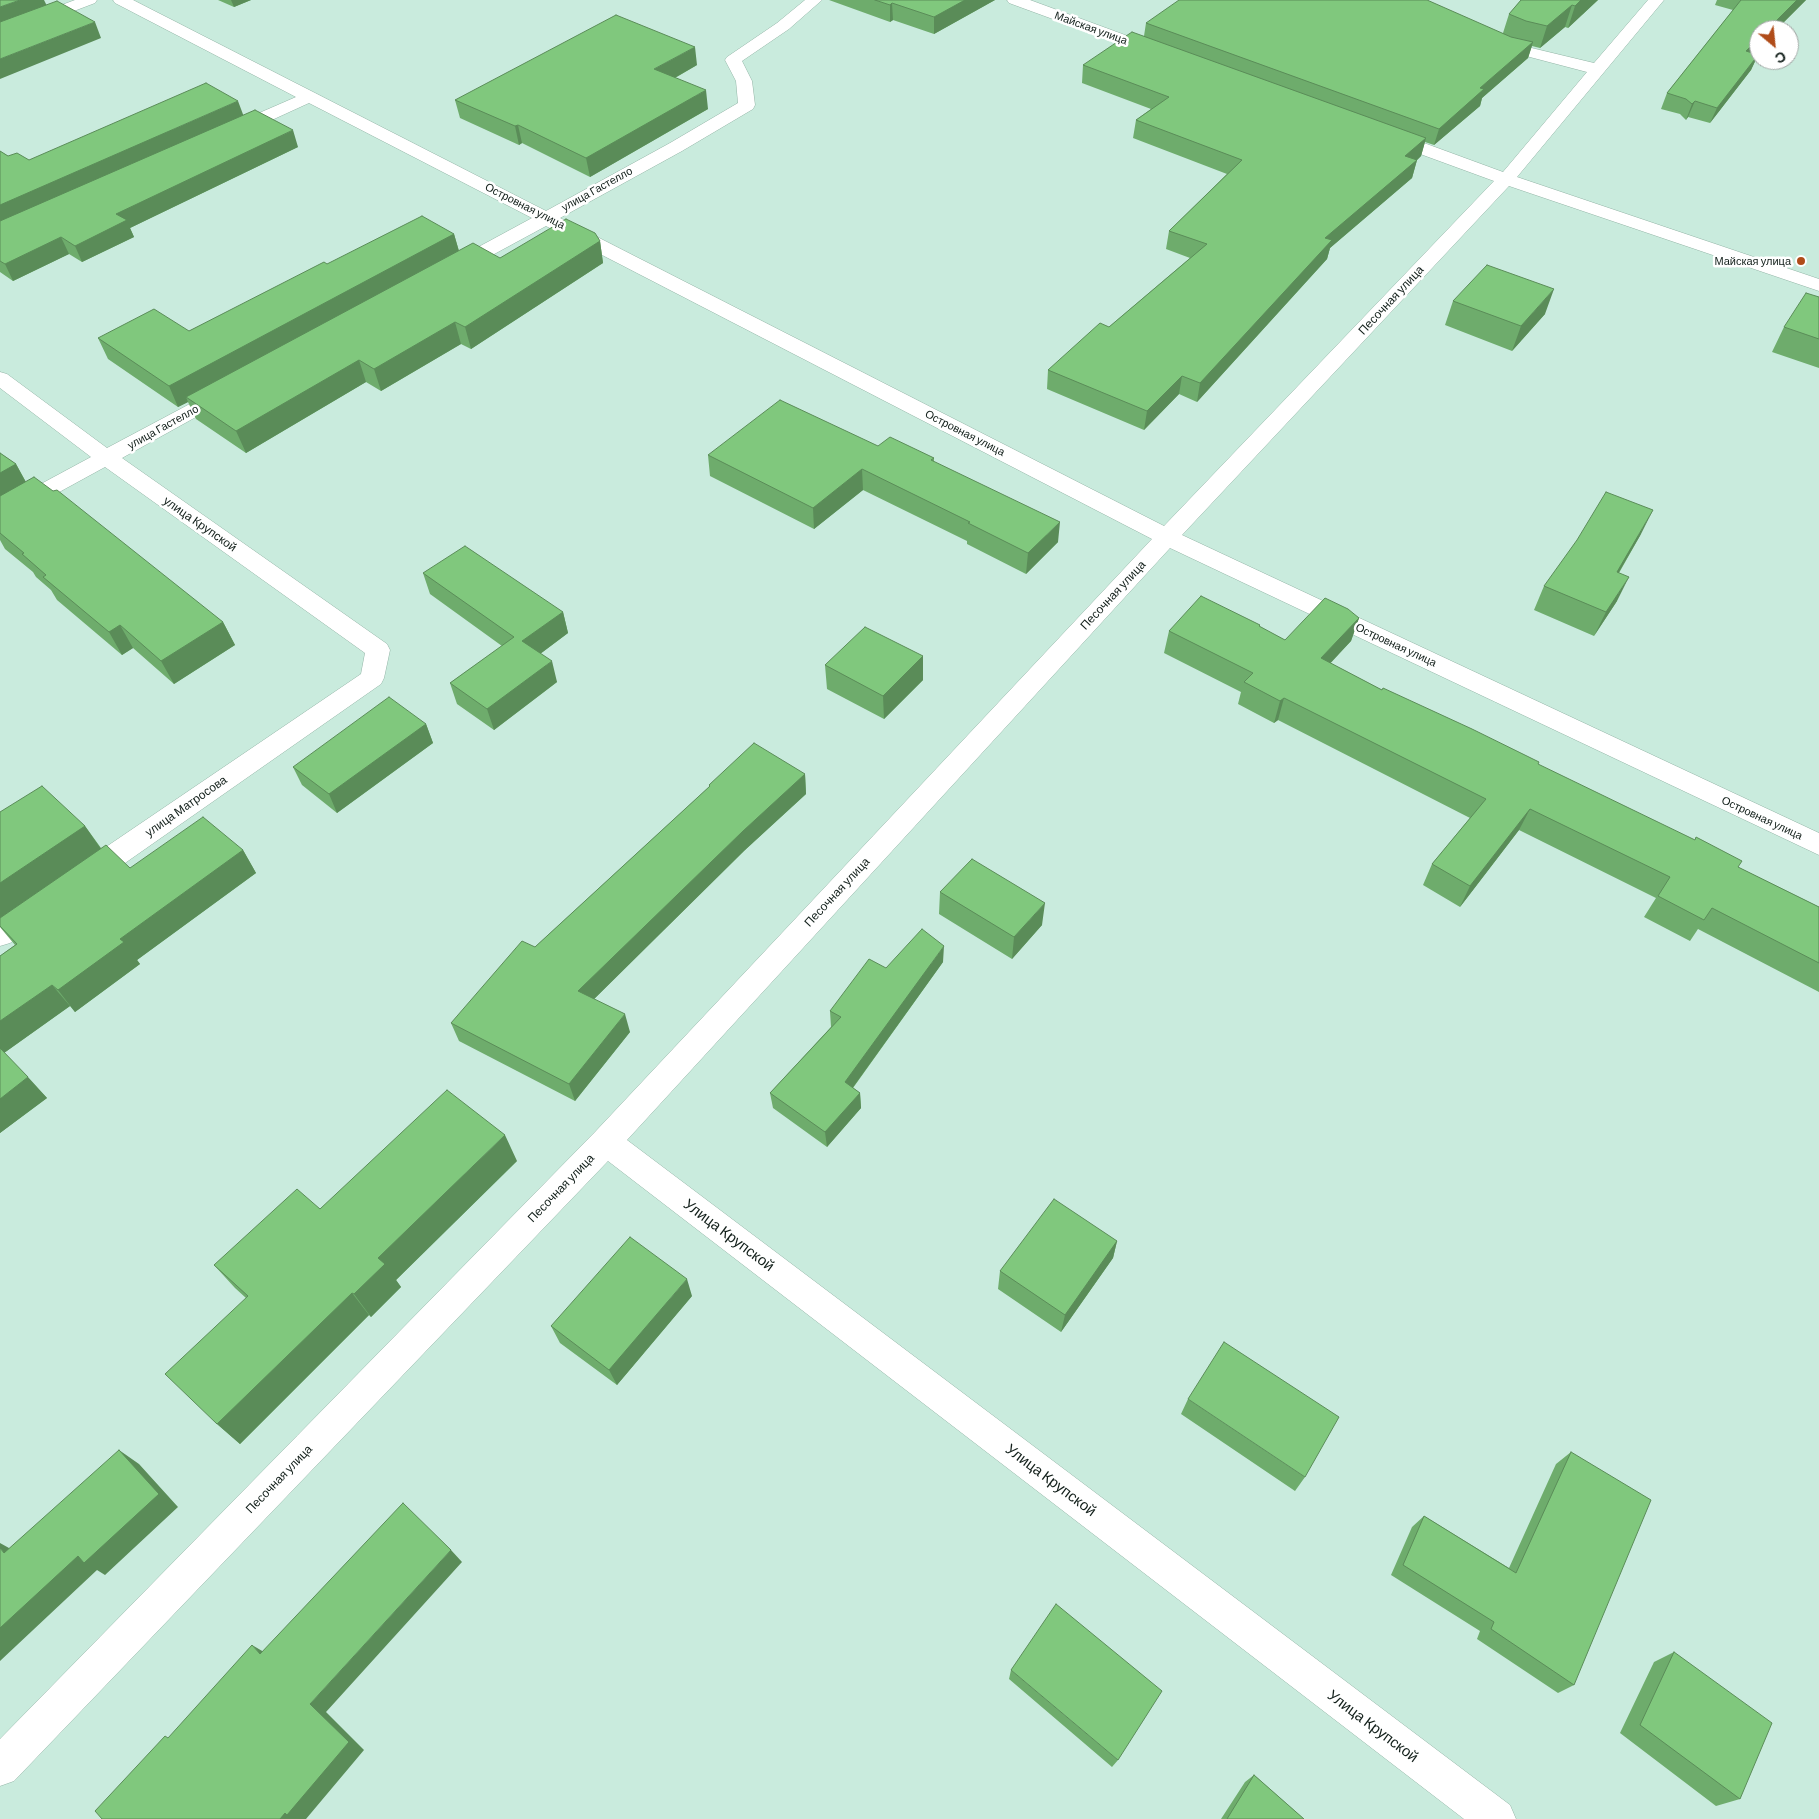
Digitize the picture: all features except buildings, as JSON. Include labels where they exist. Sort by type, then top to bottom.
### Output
[{"type":"street","points":[[0,34],[89,0]]},
{"type":"street","name":"Островная улица","points":[[121,0],[1167,537],[1819,845]]},
{"type":"street","name":"улица Гастелло","points":[[434,278],[747,105],[744,81],[733,60],[783,26],[814,0]]},
{"type":"street","name":"Майская улица","points":[[1015,0],[1172,57]]},
{"type":"street","name":"Песочная улица","points":[[0,1767],[606,1142],[1167,537],[1506,179],[1656,0]]},
{"type":"street","points":[[1476,32],[1513,48],[1597,69]]},
{"type":"street","points":[[213,140],[311,96]]},
{"type":"street","points":[[1376,132],[1506,179],[1819,285]]},
{"type":"street","name":"улица Крупской","points":[[0,378],[107,458],[378,650],[372,678]]},
{"type":"street","name":"улица Гастелло","points":[[0,515],[244,382]]},
{"type":"street","name":"улица Матросова","points":[[0,935],[372,678]]},
{"type":"street","name":"Улица Крупской","points":[[606,1142],[1496,1819]]},
{"type":"place","name":"Майская улица","points":[[1801,261]]}]
